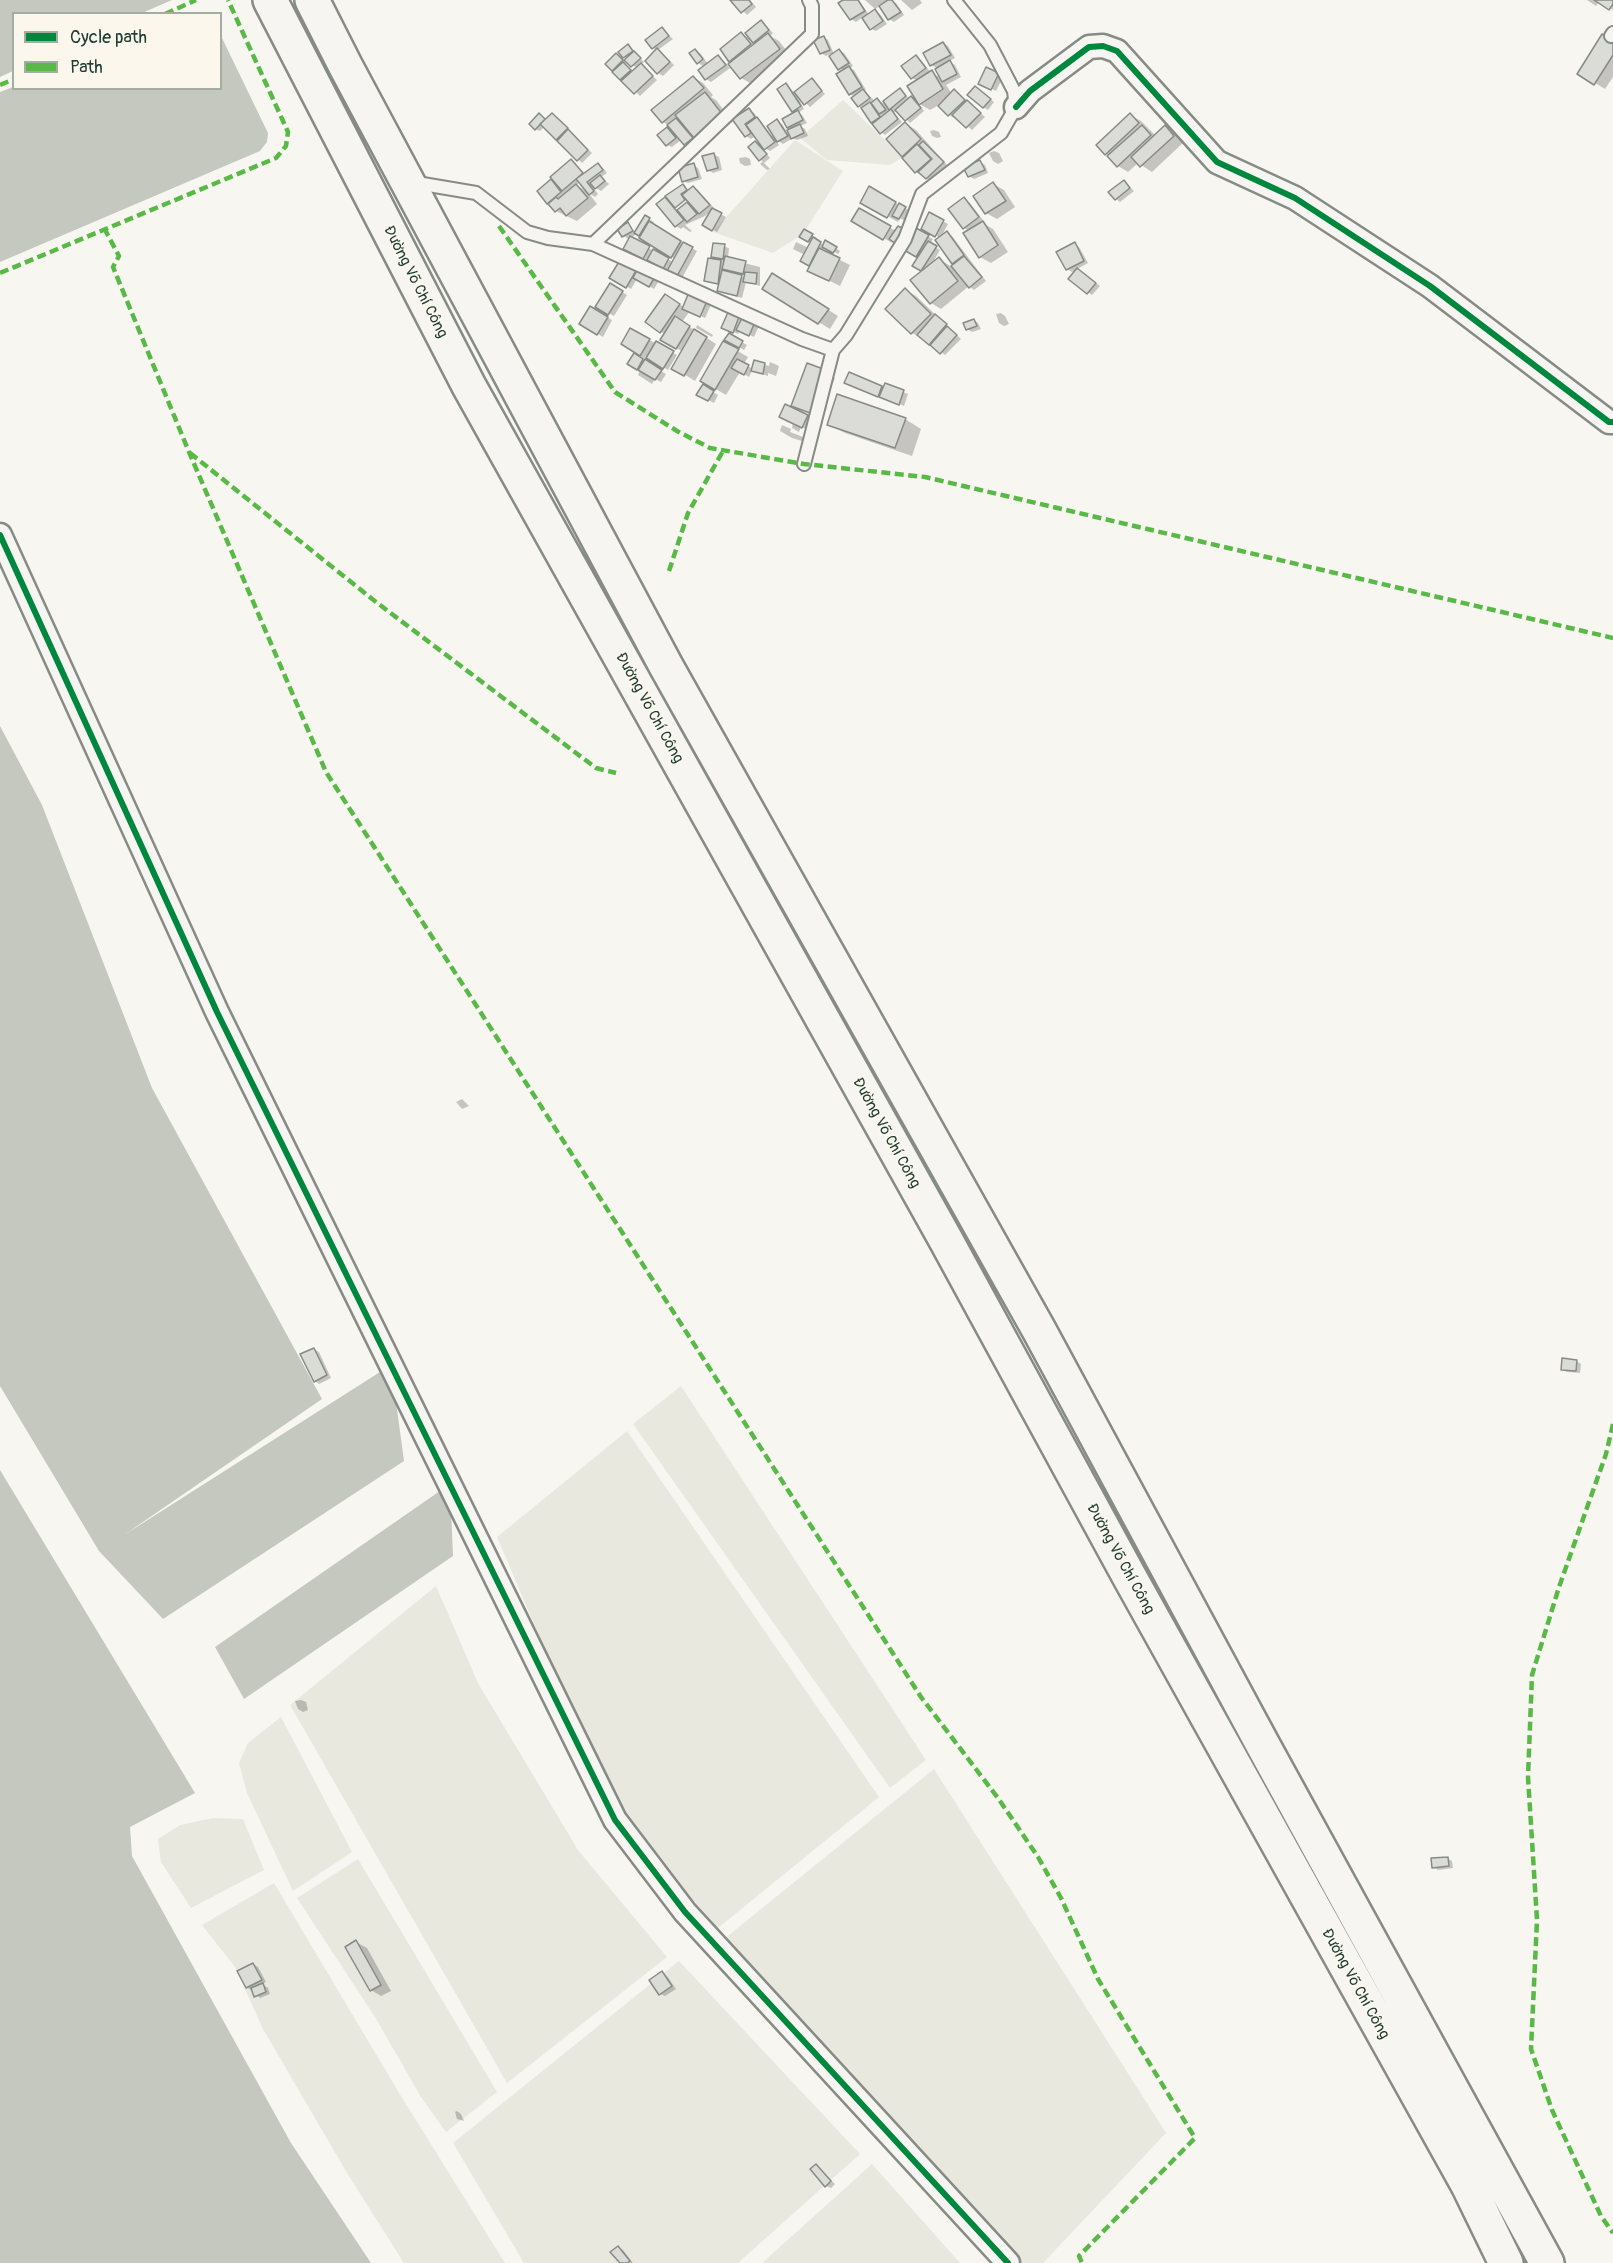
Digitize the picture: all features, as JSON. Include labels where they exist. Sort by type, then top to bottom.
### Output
[{"type":"main road","name":"Đường Võ Chí Công","points":[[270,0],[469,386],[947,1242],[1134,1586],[1468,2185],[1506,2263]]},
{"type":"main road","points":[[312,0],[660,656],[1039,1330],[1547,2263]]},
{"type":"street","points":[[1016,107],[1030,91],[1089,47],[1103,46],[1117,51],[1217,162],[1295,198],[1431,286],[1609,422],[1613,422]]},
{"type":"street","points":[[0,535],[217,1012],[615,1820],[685,1912],[1008,2263]]},
{"type":"lane","points":[[593,244],[812,34],[812,6],[809,0]]},
{"type":"lane","points":[[804,464],[833,350],[846,335],[905,239],[922,194],[1001,133],[1016,107],[1014,91],[990,45],[954,0]]},
{"type":"lane","points":[[406,181],[476,194],[527,232],[548,238],[593,244],[802,339],[833,350]]},
{"type":"shaded area","points":[[0,0],[172,0],[144,12],[12,12],[12,71],[0,77]]},
{"type":"shaded area","points":[[222,38],[268,133],[267,142],[260,151],[0,262],[0,92],[12,87],[12,90],[222,90]]},
{"type":"shaded area","points":[[843,100],[903,157],[890,165],[827,160],[800,138]]},
{"type":"shaded area","points":[[795,140],[843,171],[803,234],[773,253],[713,232]]},
{"type":"shaded area","points":[[0,726],[42,805],[152,1088],[322,1399],[124,1535],[391,1365],[404,1461],[163,1619],[99,1551],[0,1386]]},
{"type":"shaded area","points":[[681,1386],[926,1760],[890,1788],[633,1424]]},
{"type":"shaded area","points":[[627,1431],[879,1797],[718,1928],[612,1808],[497,1537]]},
{"type":"shaded area","points":[[0,1470],[195,1793],[130,1827],[132,1856],[291,2143],[371,2263],[0,2263]]},
{"type":"shaded area","points":[[450,1484],[453,1556],[244,1699],[215,1647]]},
{"type":"shaded area","points":[[436,1586],[478,1683],[578,1850],[667,1957],[507,2083],[290,1705]]},
{"type":"shaded area","points":[[281,1717],[352,1852],[293,1891],[247,1793],[239,1763],[248,1743]]},
{"type":"shaded area","points":[[934,1769],[1166,2133],[1043,2263],[1006,2263],[724,1939]]},
{"type":"shaded area","points":[[213,1818],[243,1819],[264,1870],[191,1908],[161,1862],[158,1839],[180,1825]]},
{"type":"shaded area","points":[[358,1859],[497,2092],[446,2132],[421,2097],[375,2017],[297,1898]]},
{"type":"shaded area","points":[[274,1883],[401,2096],[505,2263],[404,2263],[347,2173],[263,2029],[235,1967],[202,1925]]},
{"type":"shaded area","points":[[679,1961],[860,2154],[738,2263],[524,2263],[453,2143]]},
{"type":"shaded area","points":[[872,2164],[960,2263],[762,2263]]},
{"type":"building","points":[[730,0],[749,0],[752,4],[741,13]]},
{"type":"building","points":[[843,0],[858,0],[865,11],[850,20],[838,3]]},
{"type":"building","points":[[892,0],[901,12],[888,20],[879,6]]},
{"type":"building","points":[[1594,0],[1613,0],[1613,4],[1609,10]]},
{"type":"building","points":[[875,9],[883,21],[870,30],[862,18]]},
{"type":"building","points":[[761,20],[769,30],[753,43],[745,33]]},
{"type":"building","points":[[662,27],[669,36],[652,49],[645,40]]},
{"type":"building","points":[[741,32],[751,44],[729,62],[720,49]]},
{"type":"building","points":[[768,33],[780,49],[740,79],[728,64]]},
{"type":"building","points":[[1602,34],[1613,41],[1613,55],[1594,85],[1577,74]]},
{"type":"building","points":[[824,36],[830,50],[820,54],[813,40]]},
{"type":"building","points":[[943,42],[951,55],[930,66],[923,53]]},
{"type":"building","points":[[628,44],[633,51],[623,58],[618,52]]},
{"type":"building","points":[[657,48],[670,62],[657,74],[645,61]]},
{"type":"building","points":[[695,49],[703,59],[697,64],[689,53]]},
{"type":"building","points":[[839,49],[849,63],[838,70],[829,56]]},
{"type":"building","points":[[634,51],[641,58],[631,67],[624,60]]},
{"type":"building","points":[[616,53],[623,60],[612,71],[605,64]]},
{"type":"building","points":[[718,55],[726,65],[705,80],[698,70]]},
{"type":"building","points":[[916,55],[926,68],[911,79],[901,66]]},
{"type":"building","points":[[950,60],[957,74],[942,82],[935,69]]},
{"type":"building","points":[[623,62],[631,70],[620,80],[612,72]]},
{"type":"building","points":[[641,63],[653,76],[634,94],[621,81]]},
{"type":"building","points":[[849,66],[862,87],[849,95],[836,74]]},
{"type":"building","points":[[986,67],[999,73],[991,90],[978,84]]},
{"type":"building","points":[[932,70],[943,89],[919,105],[907,86]]},
{"type":"building","points":[[693,76],[704,88],[662,123],[651,110]]},
{"type":"building","points":[[812,78],[822,91],[804,105],[794,92]]},
{"type":"building","points":[[786,83],[801,106],[792,112],[777,89]]},
{"type":"building","points":[[975,86],[991,99],[983,108],[967,95]]},
{"type":"building","points":[[900,88],[906,96],[889,110],[883,101]]},
{"type":"building","points":[[863,89],[870,98],[858,107],[851,98]]},
{"type":"building","points":[[954,89],[965,100],[948,116],[938,106]]},
{"type":"building","points":[[705,92],[723,115],[694,138],[675,115]]},
{"type":"building","points":[[911,96],[921,108],[905,121],[895,110]]},
{"type":"building","points":[[877,98],[886,110],[879,114],[871,103]]},
{"type":"building","points":[[967,100],[981,113],[966,128],[952,115]]},
{"type":"building","points":[[870,102],[880,117],[871,123],[861,108]]},
{"type":"building","points":[[749,108],[755,117],[745,124],[751,133],[745,137],[732,119]]},
{"type":"building","points":[[891,109],[898,119],[880,134],[872,124]]},
{"type":"building","points":[[798,110],[803,120],[787,128],[782,119]]},
{"type":"building","points":[[539,113],[545,119],[535,130],[529,124]]},
{"type":"building","points":[[552,113],[568,128],[556,140],[540,124]]},
{"type":"building","points":[[1130,113],[1139,123],[1105,155],[1096,145]]},
{"type":"building","points":[[757,117],[775,142],[764,150],[746,125]]},
{"type":"building","points":[[676,118],[693,138],[684,145],[667,125]]},
{"type":"building","points":[[777,119],[788,136],[777,142],[767,126]]},
{"type":"building","points":[[905,122],[921,139],[902,157],[886,139]]},
{"type":"building","points":[[800,124],[804,133],[791,139],[787,130]]},
{"type":"building","points":[[1142,125],[1151,135],[1117,167],[1107,156]]},
{"type":"building","points":[[1165,125],[1174,136],[1140,167],[1131,157]]},
{"type":"building","points":[[667,127],[676,138],[666,146],[657,135]]},
{"type":"building","points":[[568,129],[588,150],[577,161],[557,141]]},
{"type":"building","points":[[755,141],[767,154],[759,161],[748,147]]},
{"type":"building","points":[[923,141],[944,162],[926,179],[918,172],[932,159],[919,145]]},
{"type":"building","points":[[917,144],[931,159],[915,173],[902,158]]},
{"type":"building","points":[[714,153],[718,168],[707,171],[702,156]]},
{"type":"building","points":[[571,159],[583,173],[562,191],[550,177]]},
{"type":"building","points":[[980,160],[985,170],[968,177],[963,167]]},
{"type":"building","points":[[598,163],[603,170],[587,182],[594,191],[589,195],[576,179]]},
{"type":"building","points":[[694,163],[698,177],[682,182],[678,168]]},
{"type":"building","points":[[600,175],[605,181],[595,189],[590,183]]},
{"type":"building","points":[[551,179],[561,192],[547,204],[537,191]]},
{"type":"building","points":[[1124,180],[1130,188],[1115,200],[1108,192]]},
{"type":"building","points":[[993,182],[1006,201],[985,214],[973,196]]},
{"type":"building","points":[[576,184],[588,198],[566,216],[560,208],[555,212],[548,204]]},
{"type":"building","points":[[683,184],[687,190],[681,194],[685,200],[675,208],[665,196]]},
{"type":"building","points":[[693,186],[710,205],[699,214],[682,195]]},
{"type":"building","points":[[869,186],[896,202],[887,218],[860,203]]},
{"type":"building","points":[[665,197],[684,220],[675,227],[656,204]]},
{"type":"building","points":[[964,197],[979,217],[963,229],[948,209]]},
{"type":"building","points":[[687,202],[697,214],[687,222],[677,210]]},
{"type":"building","points":[[899,203],[906,207],[899,219],[892,216]]},
{"type":"building","points":[[712,208],[722,213],[712,231],[702,225]]},
{"type":"building","points":[[859,208],[891,226],[883,240],[851,221]]},
{"type":"building","points":[[929,212],[944,220],[935,237],[921,229]]},
{"type":"building","points":[[645,215],[650,218],[639,236],[634,233]]},
{"type":"building","points":[[649,221],[681,241],[671,258],[639,238]]},
{"type":"building","points":[[983,221],[998,245],[979,258],[963,233]]},
{"type":"building","points":[[628,222],[633,231],[622,237],[617,229]]},
{"type":"building","points":[[898,226],[904,229],[895,243],[889,239]]},
{"type":"building","points":[[916,228],[929,235],[916,257],[904,250]]},
{"type":"building","points":[[804,229],[813,234],[808,242],[799,237]]},
{"type":"building","points":[[947,231],[964,255],[952,264],[935,240]]},
{"type":"building","points":[[630,236],[650,246],[643,259],[623,249]]},
{"type":"building","points":[[813,237],[821,242],[809,266],[800,261]]},
{"type":"building","points":[[825,240],[837,247],[833,253],[822,247]]},
{"type":"building","points":[[928,241],[937,246],[921,271],[912,266]]},
{"type":"building","points":[[683,242],[693,247],[677,276],[667,271]]},
{"type":"building","points":[[1075,242],[1084,261],[1066,270],[1056,252]]},
{"type":"building","points":[[713,243],[725,244],[723,259],[711,257]]},
{"type":"building","points":[[819,248],[840,258],[829,281],[807,271]]},
{"type":"building","points":[[653,249],[669,258],[663,269],[647,260]]},
{"type":"building","points":[[725,256],[746,261],[743,274],[722,269]]},
{"type":"building","points":[[964,256],[982,277],[969,288],[951,266]]},
{"type":"building","points":[[939,257],[958,281],[930,304],[910,280]]},
{"type":"building","points":[[708,258],[721,260],[718,284],[704,281]]},
{"type":"building","points":[[620,260],[637,269],[626,288],[609,278]]},
{"type":"building","points":[[639,266],[656,275],[649,287],[633,278]]},
{"type":"building","points":[[1077,268],[1096,283],[1087,294],[1068,279]]},
{"type":"building","points":[[722,270],[742,275],[737,296],[717,291]]},
{"type":"building","points":[[745,272],[757,273],[756,284],[743,282]]},
{"type":"building","points":[[772,273],[829,309],[818,324],[762,289]]},
{"type":"building","points":[[610,283],[623,291],[608,315],[595,307]]},
{"type":"building","points":[[905,288],[931,314],[911,334],[885,309]]},
{"type":"building","points":[[689,292],[707,301],[700,317],[682,309]]},
{"type":"building","points":[[665,294],[680,304],[660,333],[645,322]]},
{"type":"building","points":[[590,306],[608,317],[597,335],[579,324]]},
{"type":"building","points":[[729,310],[740,314],[733,333],[721,328]]},
{"type":"building","points":[[935,314],[947,324],[929,345],[917,335]]},
{"type":"building","points":[[675,316],[690,326],[676,349],[660,340]]},
{"type":"building","points":[[743,316],[755,322],[749,336],[736,330]]},
{"type":"building","points":[[974,319],[977,326],[966,330],[963,323]]},
{"type":"building","points":[[947,326],[957,335],[940,354],[930,345]]},
{"type":"building","points":[[630,328],[650,339],[640,356],[621,344]]},
{"type":"building","points":[[694,329],[707,337],[684,376],[671,369]]},
{"type":"building","points":[[729,333],[743,341],[739,348],[724,340]]},
{"type":"building","points":[[656,341],[674,351],[663,369],[646,358]]},
{"type":"building","points":[[723,341],[739,349],[715,390],[700,381]]},
{"type":"building","points":[[634,353],[643,359],[637,370],[627,364]]},
{"type":"building","points":[[645,359],[662,370],[655,380],[638,370]]},
{"type":"building","points":[[737,359],[749,365],[744,375],[731,368]]},
{"type":"building","points":[[754,360],[765,363],[763,374],[751,371]]},
{"type":"building","points":[[807,363],[826,370],[810,413],[791,406]]},
{"type":"building","points":[[849,372],[882,386],[878,397],[844,383]]},
{"type":"building","points":[[885,383],[904,390],[899,405],[879,397]]},
{"type":"building","points":[[703,384],[714,391],[708,401],[696,395]]},
{"type":"building","points":[[837,394],[906,418],[895,448],[827,425]]},
{"type":"building","points":[[785,404],[808,415],[802,428],[779,417]]},
{"type":"building","points":[[314,1348],[327,1375],[314,1382],[300,1354]]},
{"type":"building","points":[[1562,1358],[1577,1360],[1576,1371],[1561,1370]]},
{"type":"building","points":[[1448,1857],[1449,1866],[1432,1868],[1431,1858]]},
{"type":"building","points":[[356,1940],[381,1985],[370,1991],[345,1947]]},
{"type":"building","points":[[253,1963],[262,1980],[246,1988],[237,1971]]},
{"type":"building","points":[[662,1971],[672,1986],[659,1995],[649,1980]]},
{"type":"building","points":[[263,1983],[266,1992],[254,1997],[251,1988]]},
{"type":"building","points":[[816,2164],[831,2181],[825,2187],[810,2169]]},
{"type":"building","points":[[618,2246],[630,2261],[627,2263],[620,2263],[610,2252]]},
{"type":"marked path","points":[[169,12],[196,0]]},
{"type":"marked path","points":[[0,273],[276,158],[286,146],[288,132],[228,0]]},
{"type":"marked path","points":[[0,85],[12,80]]},
{"type":"marked path","points":[[499,226],[615,392],[677,431],[710,448],[804,464],[925,477],[1613,638]]},
{"type":"marked path","points":[[104,228],[119,256],[113,267],[189,452],[326,772],[921,1697],[998,1798],[1038,1857],[1061,1898],[1098,1979],[1195,2138],[1079,2256],[1082,2263]]},
{"type":"marked path","points":[[669,571],[688,513],[723,451]]},
{"type":"marked path","points":[[190,453],[376,602],[596,768],[616,773]]},
{"type":"marked path","points":[[1613,1424],[1606,1454],[1559,1587],[1532,1675],[1528,1777],[1537,1920],[1531,2049],[1552,2110],[1601,2216],[1613,2233]]},
{"type":"cycle path","points":[[1016,107],[1030,91],[1089,47],[1103,46],[1117,51],[1217,162],[1295,198],[1430,286],[1609,422],[1613,422]]},
{"type":"cycle path","points":[[0,535],[217,1012],[615,1820],[685,1912],[1008,2263]]}]
